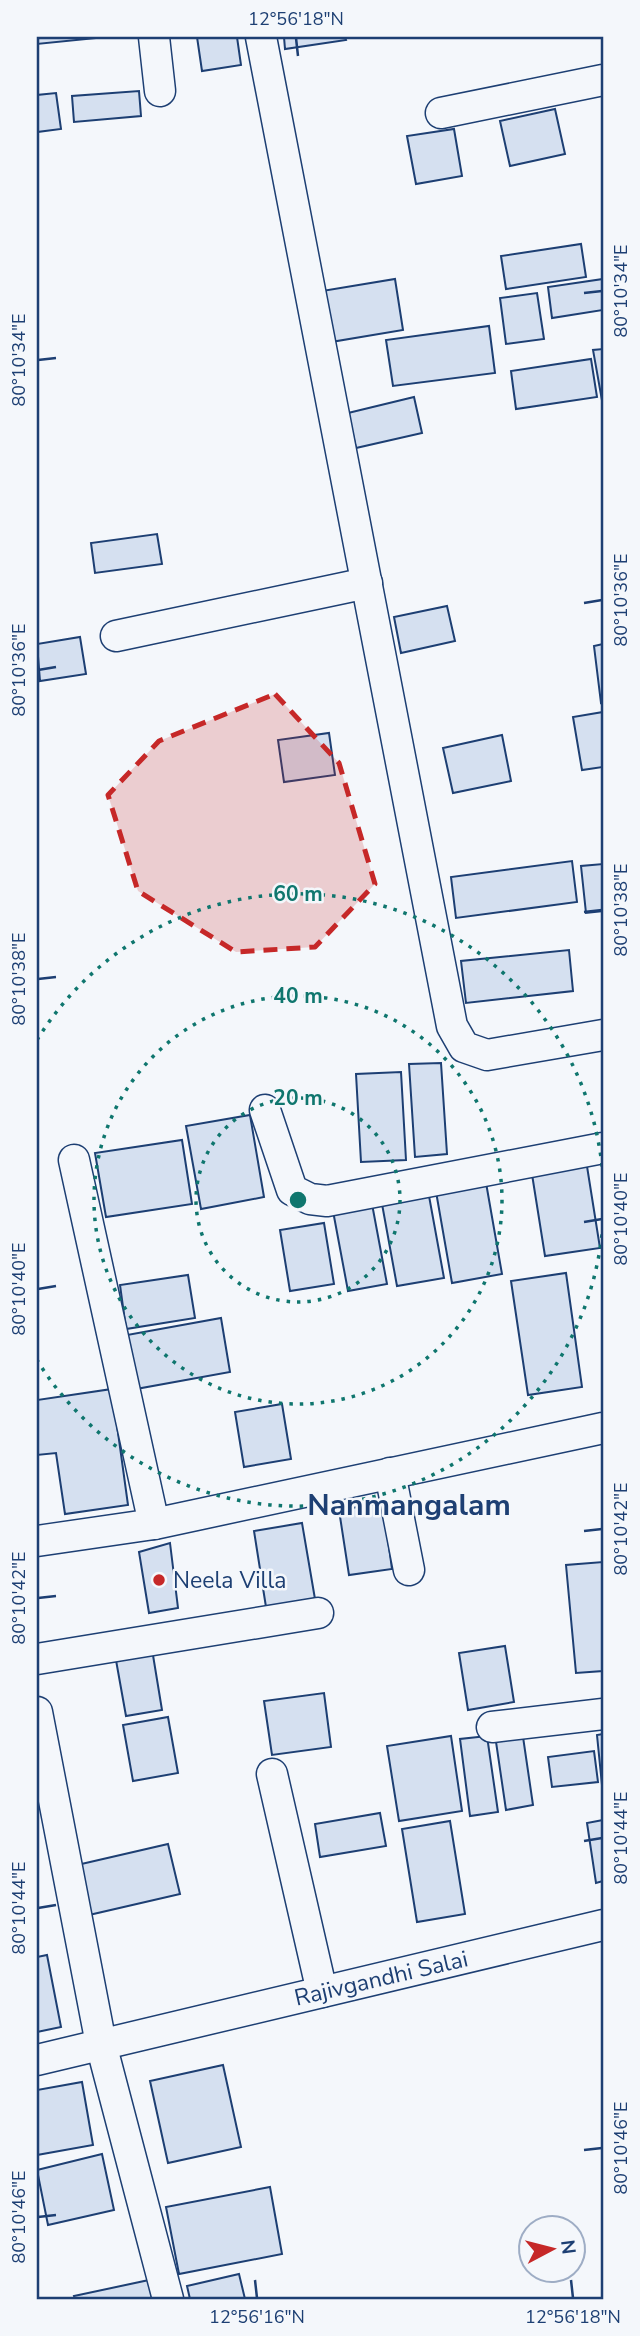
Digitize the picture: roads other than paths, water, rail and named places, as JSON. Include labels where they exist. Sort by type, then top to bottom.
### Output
[{"type":"street","points":[[154,37],[160,91]]},
{"type":"street","points":[[261,37],[452,1026],[464,1047],[487,1055],[603,1035]]},
{"type":"street","points":[[442,113],[603,80]]},
{"type":"street","points":[[116,636],[367,583]]},
{"type":"street","points":[[265,1111],[292,1190],[318,1200],[603,1148]]},
{"type":"street","points":[[74,1160],[154,1524]]},
{"type":"street","points":[[37,1541],[154,1524],[603,1428]]},
{"type":"street","points":[[390,1474],[408,1570]]},
{"type":"street","points":[[37,1659],[318,1613]]},
{"type":"street","points":[[37,1712],[101,2044],[168,2299]]},
{"type":"street","points":[[492,1727],[603,1714]]},
{"type":"street","points":[[272,1774],[322,1992]]},
{"type":"street","name":"Rajivgandhi Salai","points":[[37,2060],[603,1925]]},
{"type":"place","name":"Neela Villa","points":[[159,1580]]},
{"type":"district","name":"Nanmangalam","points":[[409,1505]]}]
